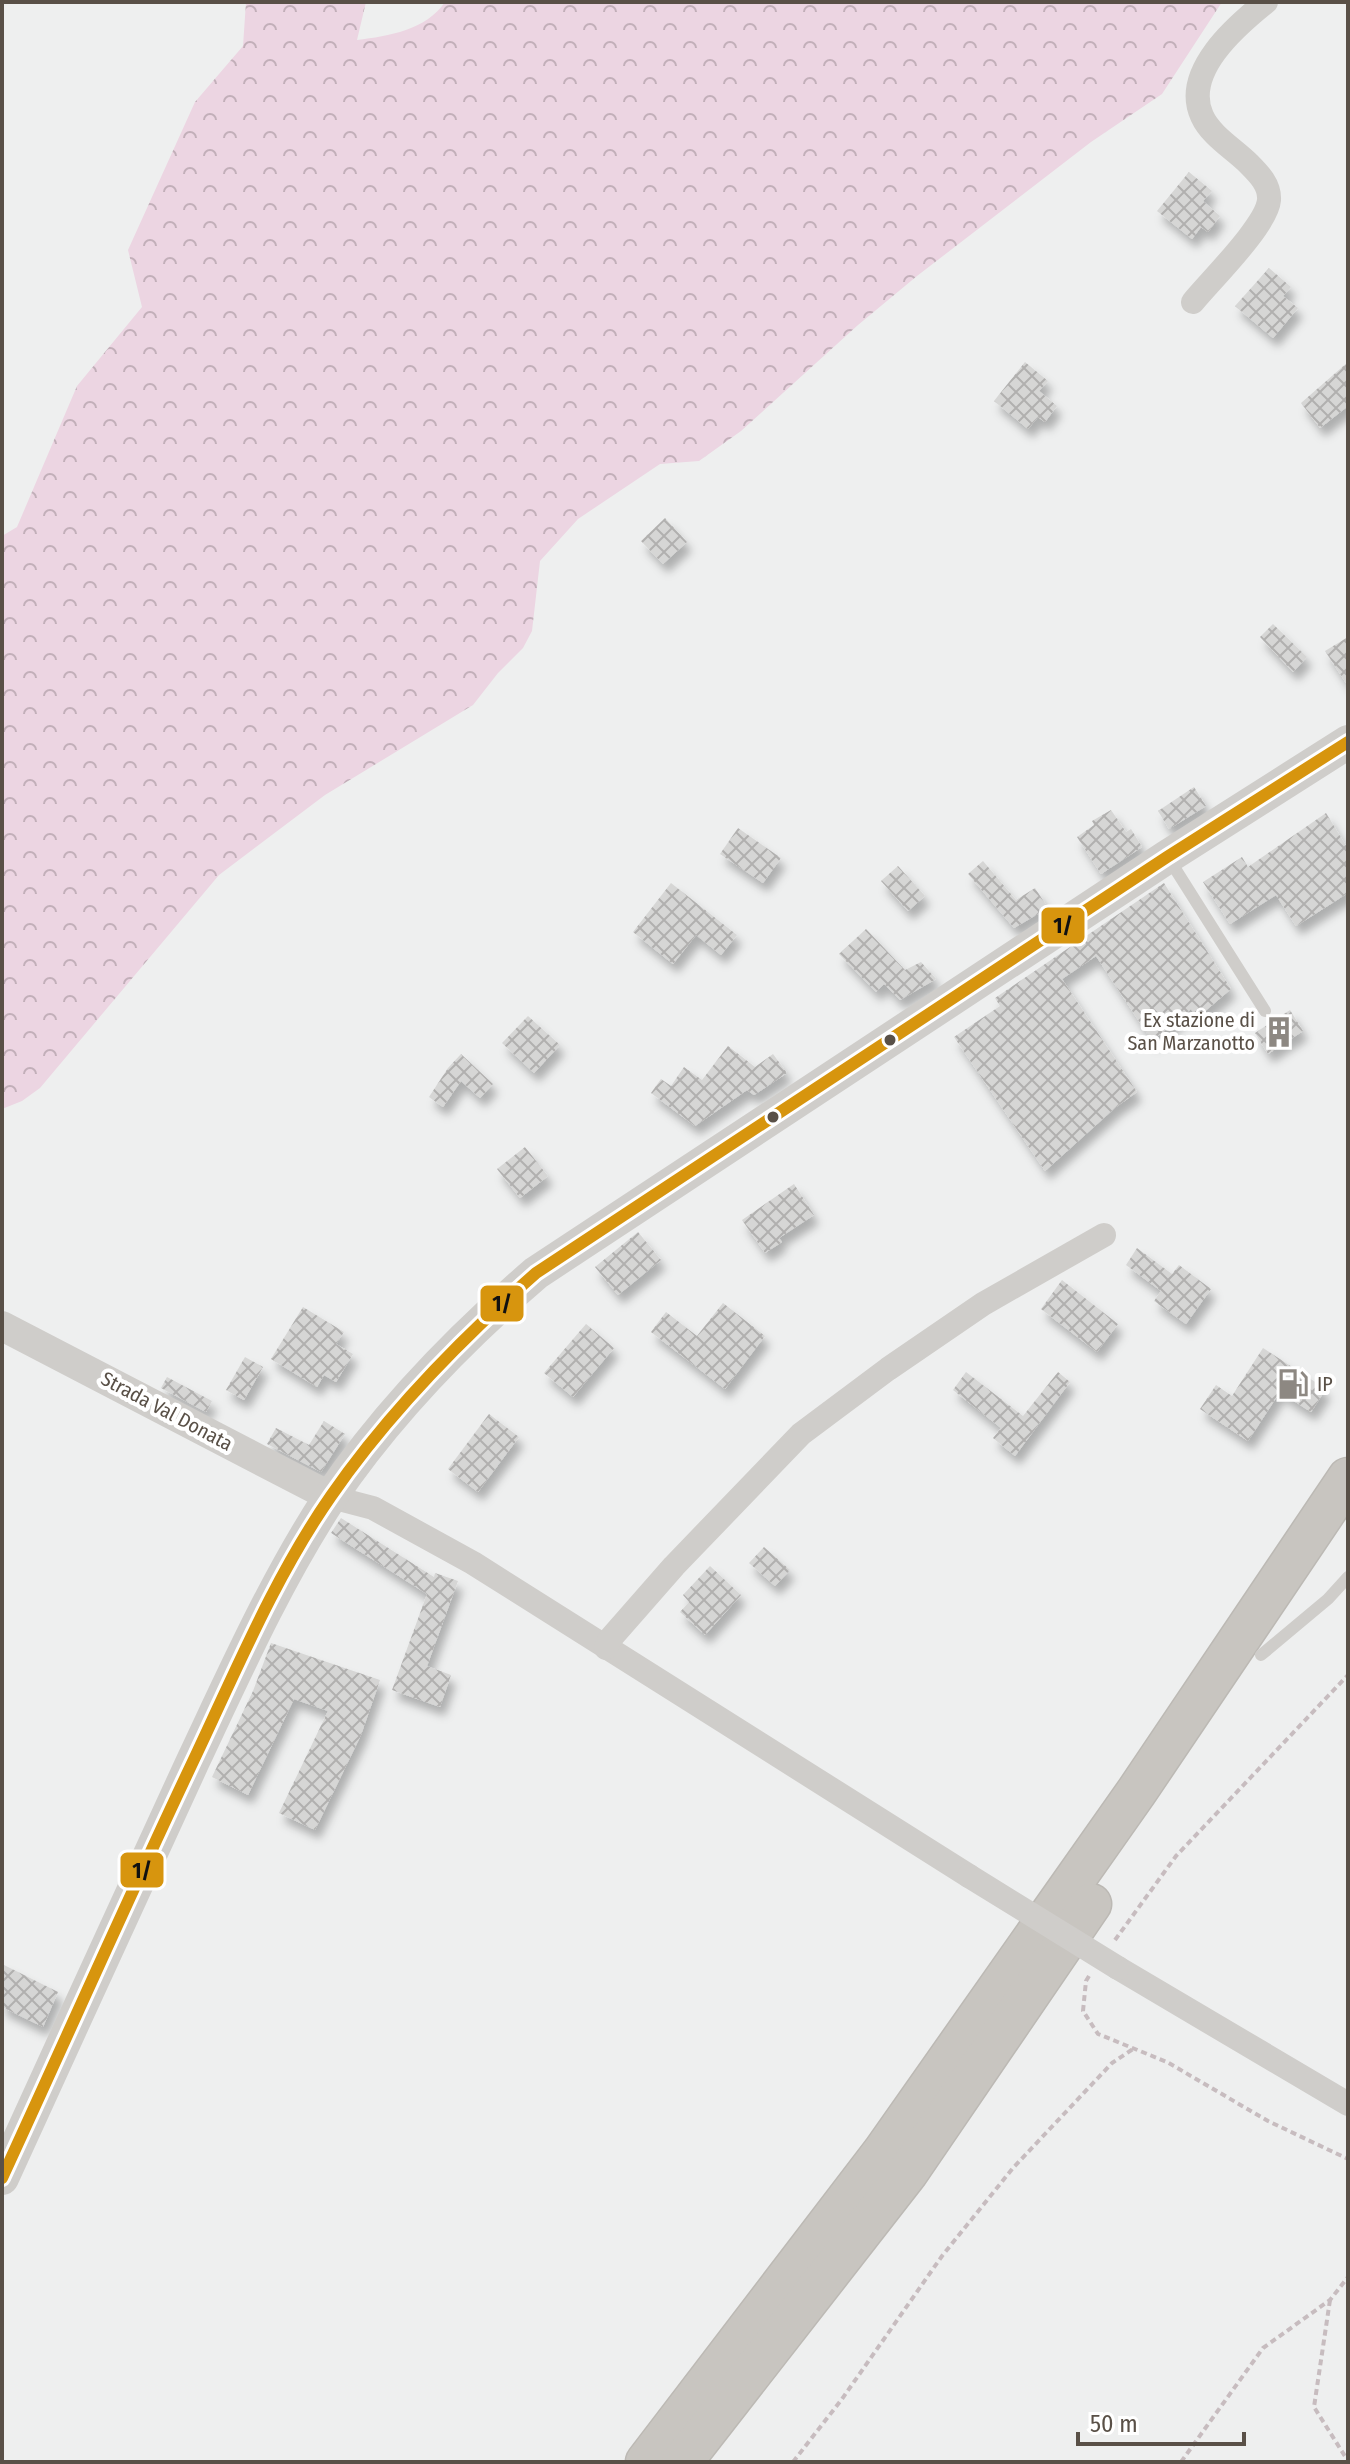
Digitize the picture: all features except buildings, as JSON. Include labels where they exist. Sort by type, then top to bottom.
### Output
[{"type":"highway","points":[[646,2462],[883,2152],[1137,1791],[1348,1478]]},
{"type":"highway","points":[[682,2462],[908,2172],[1348,1525]]},
{"type":"main road","points":[[2,2178],[232,1680],[289,1564],[331,1497],[421,1381],[475,1326],[536,1273],[1167,857],[1348,742]]},
{"type":"street","points":[[1193,302],[1265,216],[1270,197],[1263,178],[1203,118],[1197,100],[1199,82],[1230,31],[1266,2]]},
{"type":"street","points":[[606,1648],[610,1639],[674,1566],[801,1434],[983,1304],[1104,1235]]},
{"type":"street","name":"Strada Val Donata","points":[[2,1326],[331,1497]]},
{"type":"street","points":[[331,1497],[373,1508],[473,1563],[969,1876],[1106,1968],[1348,2104]]},
{"type":"lane","points":[[1167,857],[1265,1011]]},
{"type":"lane","points":[[1261,1655],[1328,1599],[1348,1577]]},
{"type":"path","points":[[1113,1943],[1176,1856],[1348,1675]]},
{"type":"path","points":[[1106,1968],[1086,1981],[1083,2011],[1098,2034],[1167,2062],[1268,2121],[1348,2159]]},
{"type":"path","points":[[793,2462],[842,2399],[942,2256],[1013,2168],[1112,2063],[1133,2049]]},
{"type":"path","points":[[1181,2462],[1263,2348],[1330,2300],[1348,2277]]},
{"type":"path","points":[[1330,2300],[1314,2407],[1348,2461]]},
{"type":"green space","points":[[246,2],[366,2],[357,40],[406,30],[428,19],[445,2],[1222,2],[1162,94],[1091,142],[917,276],[741,431],[699,461],[660,464],[578,519],[540,561],[532,631],[523,648],[473,705],[325,795],[219,875],[40,1088],[22,1101],[2,1109],[2,536],[17,527],[77,386],[142,307],[128,250],[195,102],[243,46]]},
{"type":"transit line","name":"1/","points":[[2,2178],[147,1859],[275,1589],[311,1526],[353,1465],[427,1378],[536,1273],[1167,857],[1348,742]]},
{"type":"place","name":"Ex stazione di San Marzanotto","points":[[1279,1032]]},
{"type":"place","name":"IP","points":[[1293,1384]]}]
